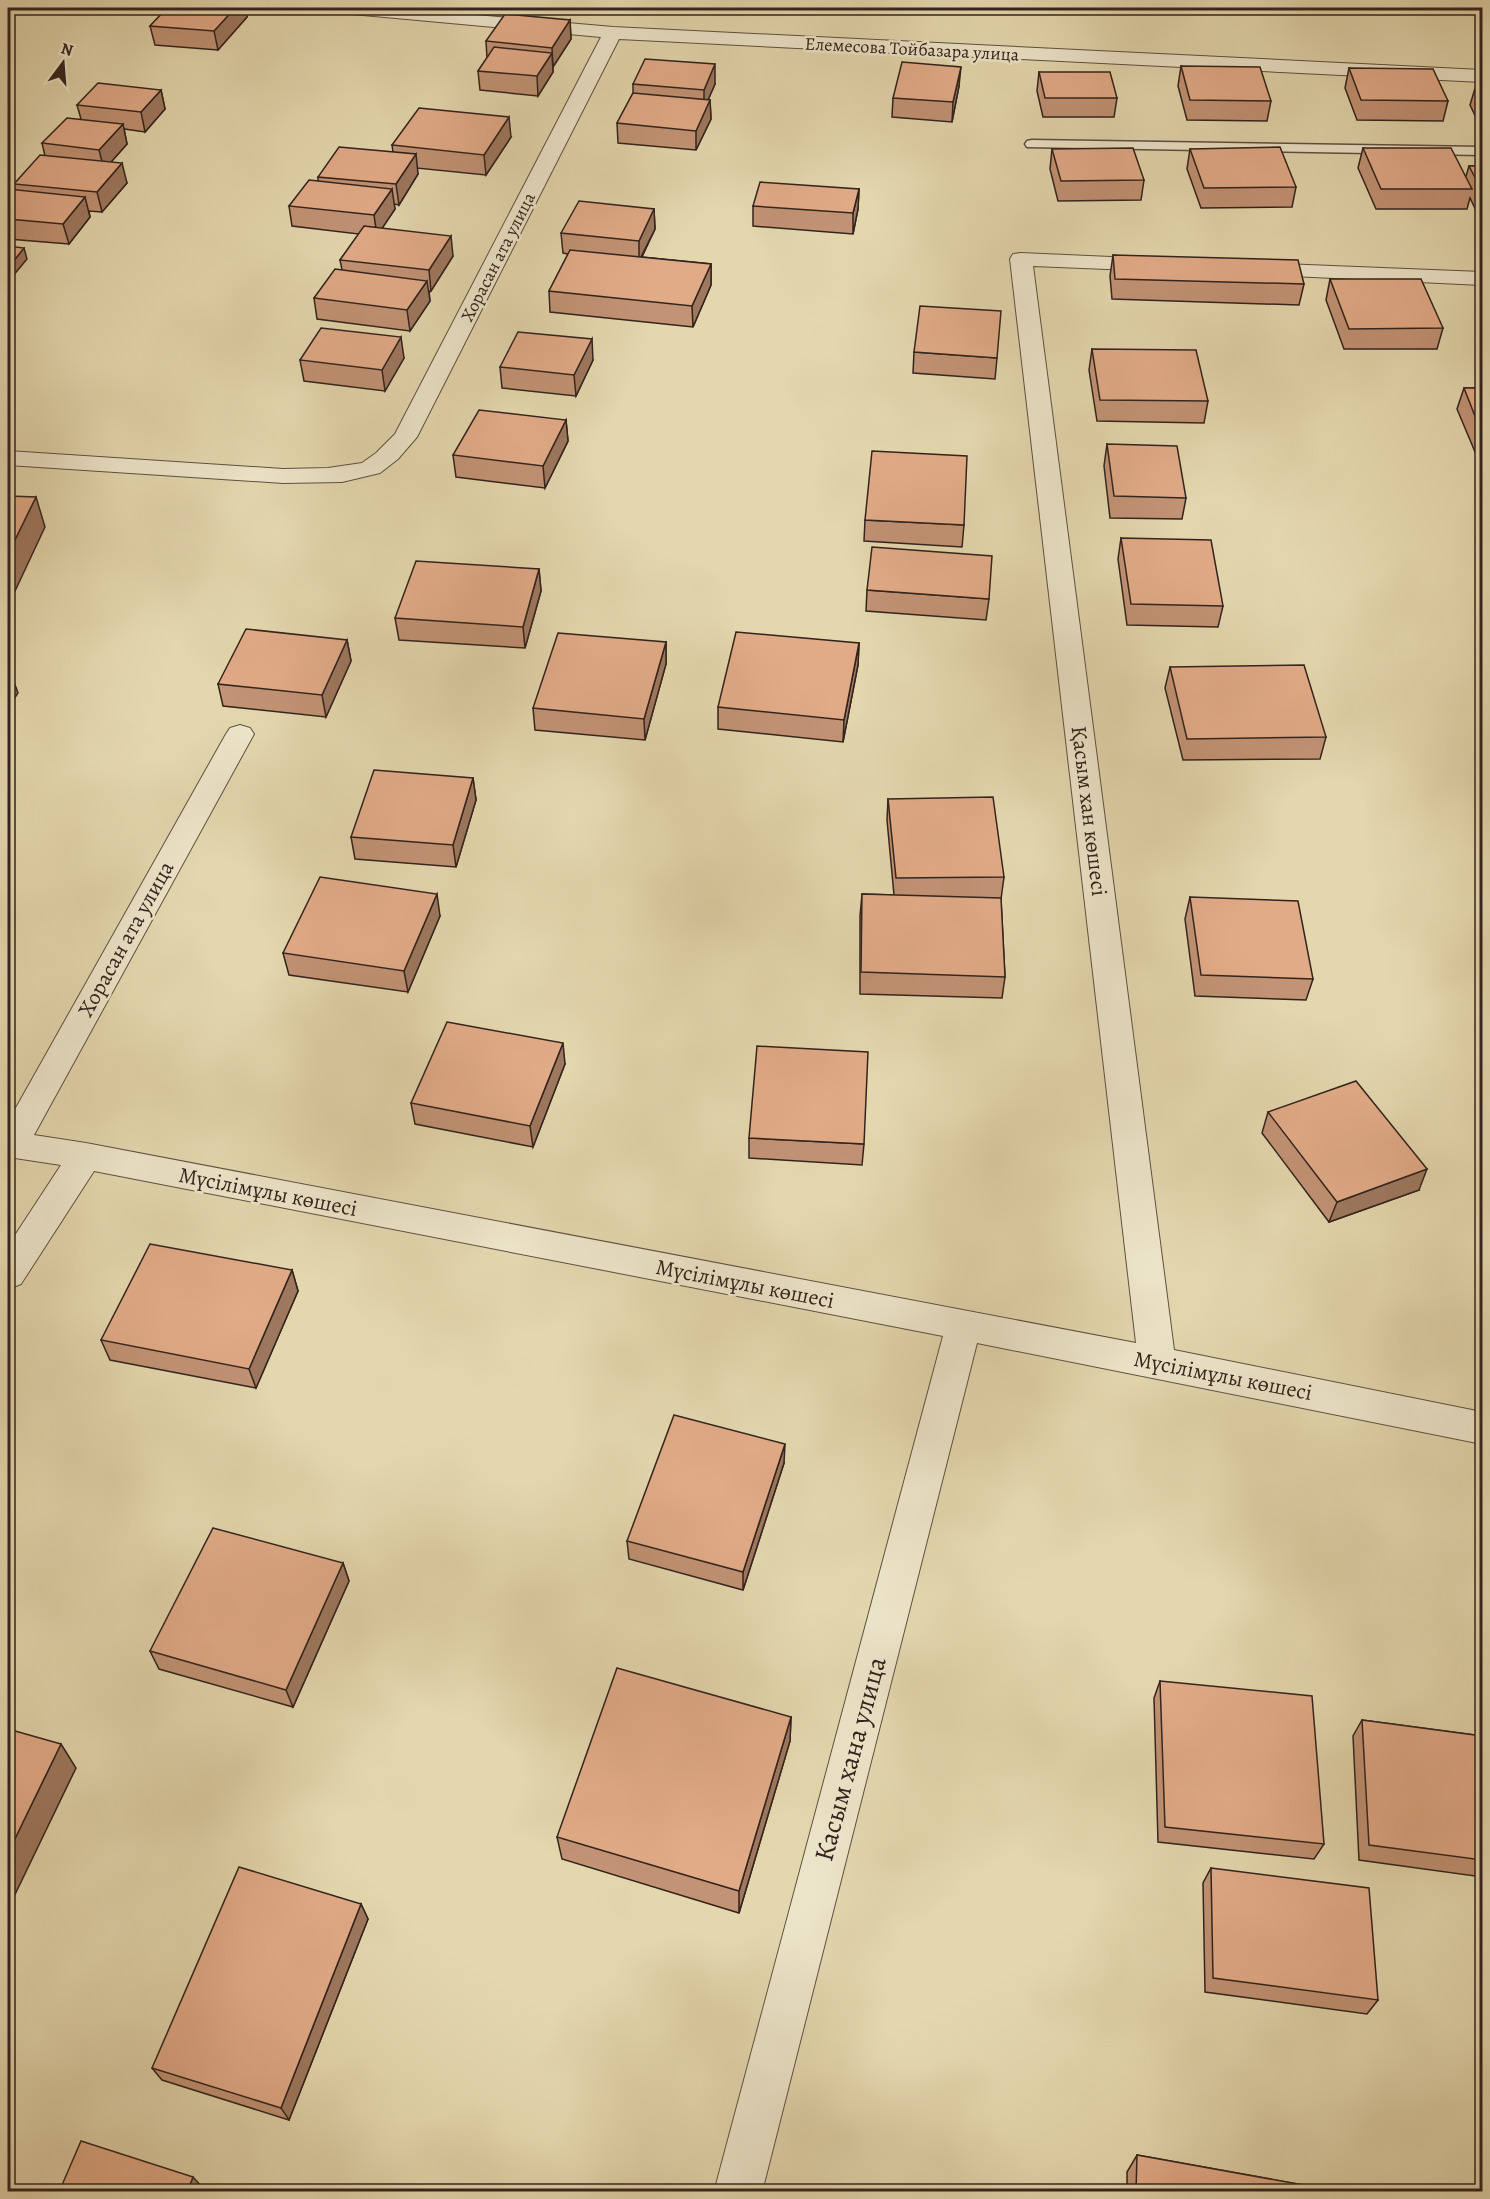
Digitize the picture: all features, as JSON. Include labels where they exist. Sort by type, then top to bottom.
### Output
[{"type":"street","name":"Елемесова Тойбазара улица","points":[[341,8],[613,33],[1482,76]]},
{"type":"street","name":"Хорасан ата улица","points":[[8,458],[283,476],[326,475],[369,470],[405,437],[613,33]]},
{"type":"street","name":"Қасым хан көшесі","points":[[1157,1362],[1021,259],[1175,266]]},
{"type":"street","points":[[1234,268],[1482,279]]},
{"type":"street","name":"Хорасан ата улица","points":[[10,1144],[240,734]]},
{"type":"street","name":"Мүсілімұлы көшесі","points":[[10,1144],[86,1156],[963,1327],[1157,1362],[1482,1428]]},
{"type":"street","points":[[8,1274],[86,1156]]},
{"type":"street","name":"Касым хана улица","points":[[738,2192],[963,1327]]},
{"type":"lane","points":[[1032,144],[1482,152]]},
{"type":"building","points":[[167,8],[235,8],[214,31],[150,26]]},
{"type":"building","points":[[505,14],[570,20],[552,48],[486,41]]},
{"type":"building","points":[[494,47],[552,53],[537,76],[478,71]]},
{"type":"building","points":[[645,59],[715,64],[704,90],[633,84]]},
{"type":"building","points":[[902,62],[961,67],[953,102],[893,98]]},
{"type":"building","points":[[1181,66],[1260,67],[1271,101],[1190,100]]},
{"type":"building","points":[[1349,68],[1433,69],[1448,101],[1361,100]]},
{"type":"building","points":[[1039,72],[1110,72],[1117,98],[1045,98]]},
{"type":"building","points":[[98,83],[161,90],[141,112],[77,105]]},
{"type":"building","points":[[1476,85],[1482,85],[1482,100]]},
{"type":"building","points":[[633,93],[710,100],[696,131],[617,123]]},
{"type":"building","points":[[419,108],[509,117],[484,155],[392,145]]},
{"type":"building","points":[[67,118],[123,124],[99,150],[42,143]]},
{"type":"building","points":[[339,147],[416,154],[396,184],[318,177]]},
{"type":"building","points":[[1280,147],[1296,187],[1204,188],[1190,149]]},
{"type":"building","points":[[1133,148],[1144,180],[1061,181],[1052,149]]},
{"type":"building","points":[[1363,148],[1451,148],[1472,189],[1381,189]]},
{"type":"building","points":[[40,155],[122,163],[97,192],[14,184]]},
{"type":"building","points":[[1469,166],[1482,166],[1482,191]]},
{"type":"building","points":[[309,180],[392,189],[374,215],[289,206]]},
{"type":"building","points":[[760,182],[859,189],[853,213],[753,206]]},
{"type":"building","points":[[8,189],[85,197],[63,224],[8,219]]},
{"type":"building","points":[[579,201],[654,209],[639,241],[561,233]]},
{"type":"building","points":[[364,226],[451,236],[429,270],[340,260]]},
{"type":"building","points":[[8,246],[24,248],[8,268]]},
{"type":"building","points":[[570,250],[711,264],[692,306],[549,291]]},
{"type":"building","points":[[1113,255],[1298,260],[1304,284],[1115,279]]},
{"type":"building","points":[[335,269],[427,281],[407,310],[314,298]]},
{"type":"building","points":[[1330,279],[1421,279],[1443,328],[1349,329]]},
{"type":"building","points":[[920,306],[1001,311],[997,358],[914,352]]},
{"type":"building","points":[[321,328],[401,337],[382,370],[300,360]]},
{"type":"building","points":[[518,332],[592,339],[574,375],[500,367]]},
{"type":"building","points":[[1092,349],[1196,350],[1208,401],[1100,400]]},
{"type":"building","points":[[1464,388],[1482,388],[1482,434]]},
{"type":"building","points":[[479,410],[566,420],[543,466],[453,455]]},
{"type":"building","points":[[1107,444],[1177,446],[1186,498],[1114,496]]},
{"type":"building","points":[[872,451],[967,456],[964,525],[865,520]]},
{"type":"building","points":[[8,496],[36,497],[8,554]]},
{"type":"building","points":[[1121,538],[1211,540],[1223,606],[1131,604]]},
{"type":"building","points":[[872,547],[992,556],[989,599],[867,590]]},
{"type":"building","points":[[416,561],[539,569],[523,627],[395,618]]},
{"type":"building","points":[[246,629],[347,640],[322,695],[218,684]]},
{"type":"building","points":[[736,632],[859,643],[844,720],[718,707]]},
{"type":"building","points":[[558,633],[666,642],[644,719],[533,708]]},
{"type":"building","points":[[1304,665],[1326,737],[1187,739],[1170,667]]},
{"type":"building","points":[[374,770],[473,778],[453,845],[351,837]]},
{"type":"building","points":[[993,797],[1004,877],[896,878],[888,799]]},
{"type":"building","points":[[320,877],[437,894],[404,971],[283,953]]},
{"type":"building","points":[[862,894],[1001,898],[1005,977],[861,972]]},
{"type":"building","points":[[1190,897],[1298,901],[1313,979],[1201,975]]},
{"type":"building","points":[[447,1022],[563,1043],[530,1126],[411,1103]]},
{"type":"building","points":[[757,1046],[868,1052],[864,1144],[749,1138]]},
{"type":"building","points":[[1356,1081],[1427,1169],[1337,1202],[1268,1112]]},
{"type":"building","points":[[150,1244],[292,1270],[249,1369],[101,1340]]},
{"type":"building","points":[[674,1415],[785,1444],[743,1572],[627,1541]]},
{"type":"building","points":[[213,1528],[343,1563],[286,1690],[150,1651]]},
{"type":"building","points":[[617,1668],[791,1717],[739,1891],[557,1837]]},
{"type":"building","points":[[1160,1681],[1312,1696],[1324,1844],[1165,1827]]},
{"type":"building","points":[[1362,1720],[1482,1736],[1482,1860],[1369,1845]]},
{"type":"building","points":[[8,1729],[61,1744],[8,1853]]},
{"type":"building","points":[[239,1867],[361,1904],[281,2108],[152,2068]]},
{"type":"building","points":[[1211,1868],[1369,1888],[1378,2000],[1213,1978]]},
{"type":"building","points":[[81,2141],[193,2177],[187,2192],[59,2192]]},
{"type":"building","points":[[1137,2155],[1342,2192],[1136,2192]]}]
